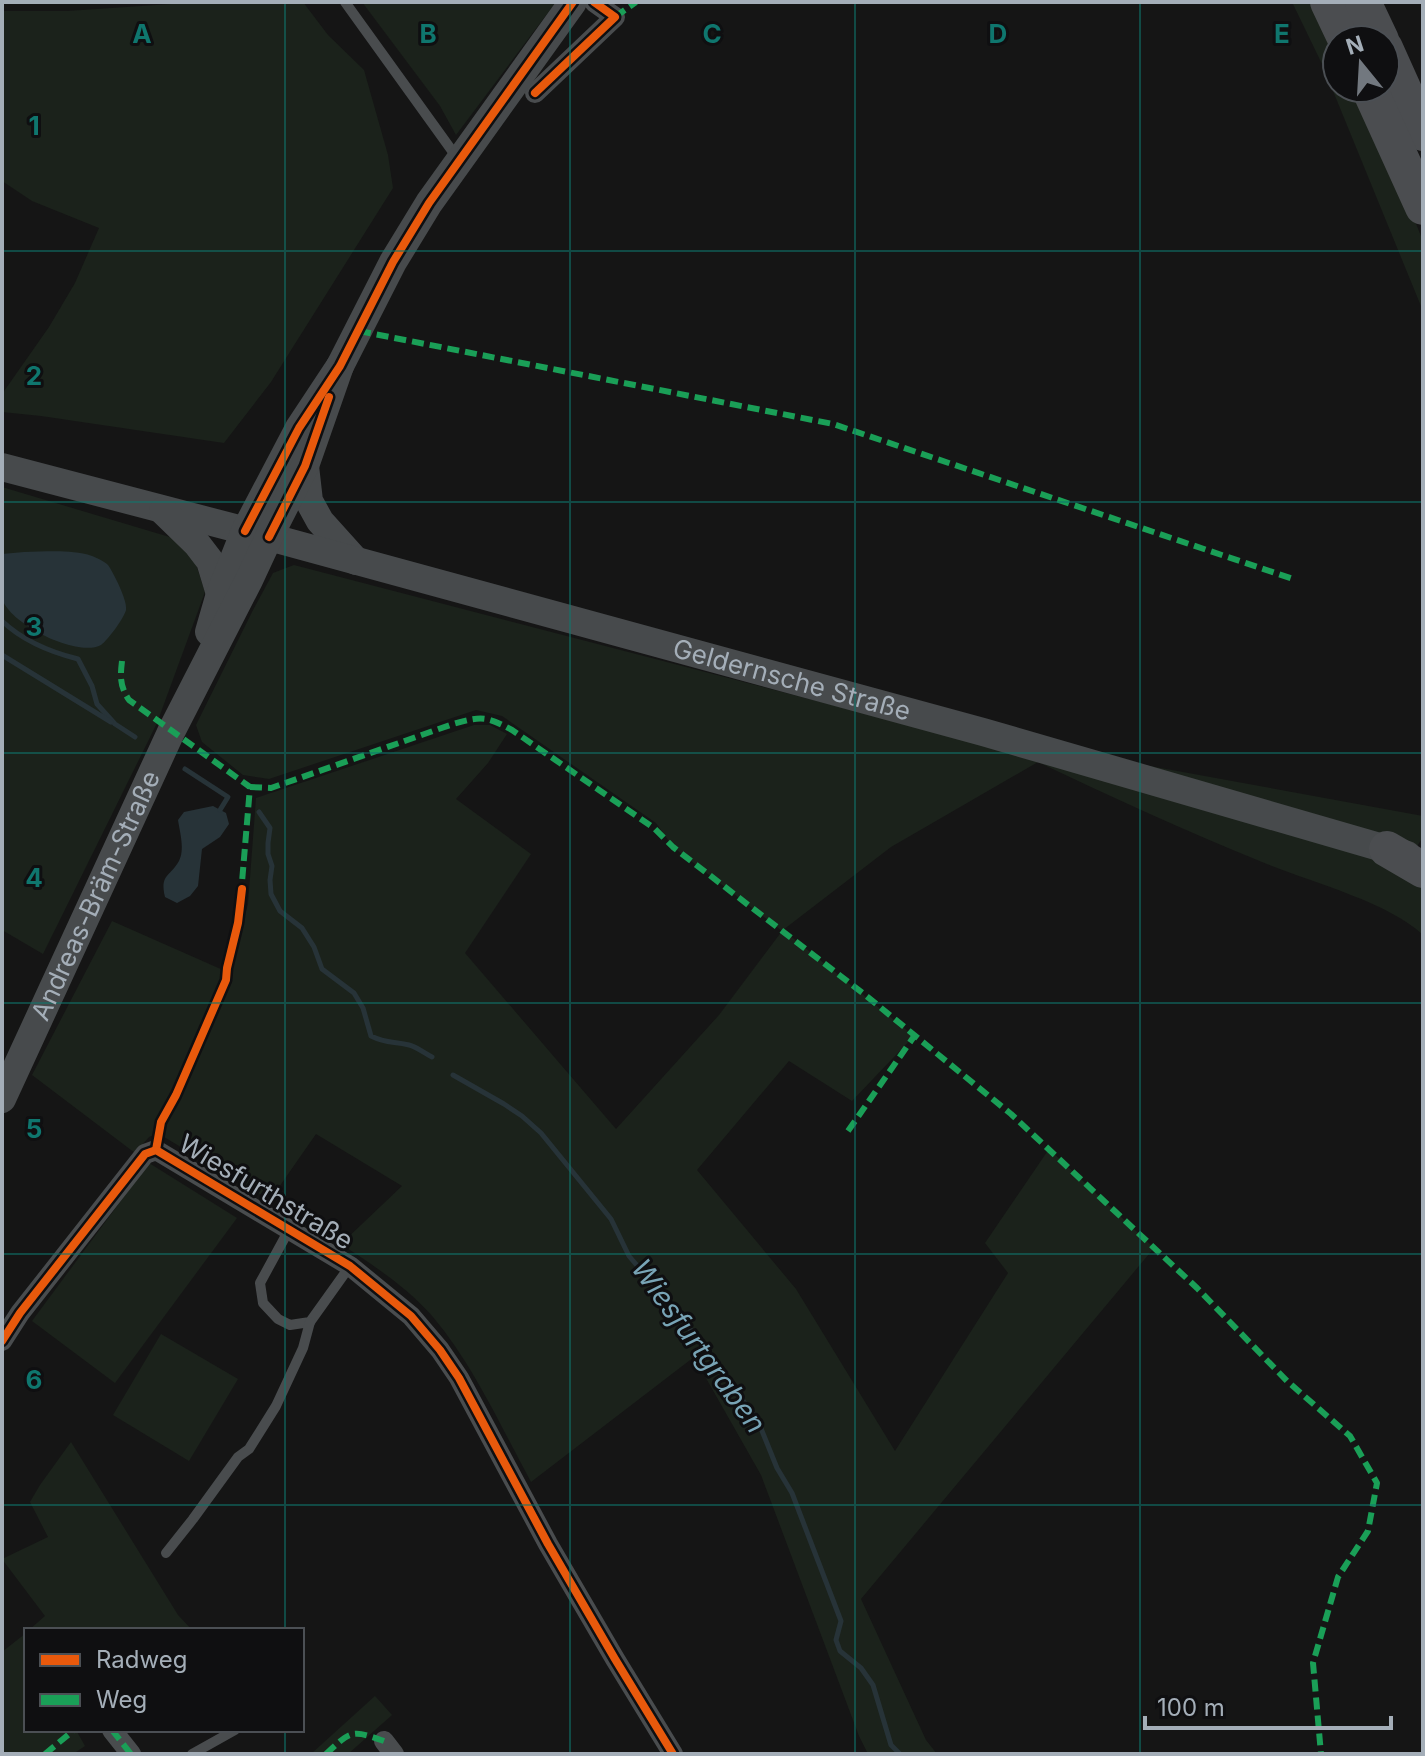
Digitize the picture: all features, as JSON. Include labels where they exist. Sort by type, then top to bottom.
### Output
[{"type":"highway","points":[[1328,2],[1338,24]]},
{"type":"highway","points":[[1363,2],[1373,24]]},
{"type":"highway","points":[[1401,84],[1423,133]]},
{"type":"highway","points":[[1376,104],[1423,207]]},
{"type":"highway","points":[[1387,849],[1423,870]]},
{"type":"main road","points":[[257,534],[299,428],[340,366],[393,262],[429,203],[573,2]]},
{"type":"main road","points":[[257,534],[305,466],[340,366]]},
{"type":"main road","points":[[305,466],[309,501],[320,521],[356,561]]},
{"type":"main road","name":"Geldernsche Straße","points":[[2,467],[998,737],[1423,859]]},
{"type":"main road","name":"Geldernsche Straße","points":[[159,508],[197,544],[210,561],[229,598]]},
{"type":"main road","name":"Andreas-Bräm-Straße","points":[[2,1099],[190,694],[257,534]]},
{"type":"main road","points":[[229,598],[283,559],[320,551]]},
{"type":"street","points":[[535,93],[615,17],[594,2]]},
{"type":"street","name":"Wiesfurthstraße","points":[[2,1341],[20,1313],[145,1154],[156,1150],[290,1228],[350,1266],[411,1316],[440,1350],[459,1378],[548,1544],[673,1754]]},
{"type":"street","points":[[114,1732],[131,1754]]},
{"type":"lane","points":[[345,2],[459,161]]},
{"type":"lane","points":[[290,1228],[260,1283],[263,1303],[278,1319],[290,1325],[310,1322]]},
{"type":"lane","points":[[166,1553],[238,1457],[249,1449],[276,1406],[303,1348],[310,1322],[350,1266]]},
{"type":"lane","points":[[192,1754],[231,1732]]},
{"type":"shaded area","points":[[201,2],[303,2],[328,35],[364,70],[388,155],[393,188],[271,382],[224,443],[2,412],[2,394],[49,327],[75,283],[99,228],[32,201],[2,181],[2,11],[67,11]]},
{"type":"shaded area","points":[[362,2],[556,2],[456,135],[440,106]]},
{"type":"shaded area","points":[[1292,2],[1315,2],[1326,24],[1321,24],[1321,62]]},
{"type":"shaded area","points":[[1338,104],[1365,104],[1382,140],[1423,241],[1423,311]]},
{"type":"shaded area","points":[[2,487],[173,538],[195,561],[205,592],[157,723],[43,954],[2,930]]},
{"type":"shaded area","points":[[75,552],[92,556],[108,565],[123,594],[126,610],[108,639],[90,648],[76,647],[45,636],[7,608],[1,593],[2,554]]},
{"type":"shaded area","points":[[294,565],[871,715],[1423,816],[1423,840],[1401,873],[1423,884],[1423,935],[1408,923],[1369,902],[1205,838],[1038,762],[891,847],[783,930],[914,1036],[852,1101],[789,1061],[697,1170],[796,1289],[895,1451],[1008,1273],[985,1243],[1049,1149],[1154,1248],[861,1599],[926,1740],[937,1754],[868,1754],[761,1475],[694,1357],[531,1482],[474,1376],[433,1317],[401,1287],[341,1244],[402,1186],[316,1134],[270,1200],[156,1134],[149,1137],[135,1153],[32,1075],[112,921],[232,974],[248,904],[256,798],[474,725],[490,725],[507,734],[488,763],[456,799],[531,854],[465,953],[616,1129],[719,1015],[782,931],[673,847],[656,823],[502,716],[476,710],[269,779],[243,775],[202,742],[196,725],[273,573]]},
{"type":"shaded area","points":[[213,806],[226,813],[229,824],[220,837],[202,849],[198,886],[190,896],[177,903],[165,897],[164,884],[181,857],[178,820],[184,812]]},
{"type":"shaded area","points":[[149,1163],[237,1218],[115,1383],[32,1321]]},
{"type":"shaded area","points":[[161,1334],[238,1379],[189,1461],[113,1415]]},
{"type":"shaded area","points":[[71,1442],[178,1615],[190,1628],[31,1628],[45,1616],[2,1559],[48,1537],[30,1502]]},
{"type":"shaded area","points":[[24,1635],[24,1732],[77,1732],[85,1746],[73,1754],[2,1754],[2,1652]]},
{"type":"shaded area","points":[[375,1696],[392,1715],[348,1754],[311,1754]]},
{"type":"waterway","name":"Wiesfurtgraben","points":[[2,621],[37,645],[78,659],[97,704],[115,724],[135,737]]},
{"type":"waterway","points":[[2,655],[111,722]]},
{"type":"waterway","name":"Wiesfurtgraben","points":[[185,769],[228,797],[220,810]]},
{"type":"waterway","name":"Wiesfurtgraben","points":[[259,812],[270,828],[271,894],[280,911],[302,928],[314,947],[322,969],[354,993],[363,1008],[371,1036],[412,1046],[432,1057]]},
{"type":"waterway","name":"Wiesfurtgraben","points":[[453,1075],[504,1104],[541,1133],[611,1219],[629,1256],[684,1321],[758,1421],[777,1468],[792,1493],[841,1621],[836,1640],[840,1651],[861,1668],[873,1685],[891,1745],[900,1754]]},
{"type":"marked path","points":[[615,17],[636,2]]},
{"type":"marked path","points":[[359,331],[833,424],[1296,580]]},
{"type":"marked path","points":[[122,661],[121,682],[129,700],[250,787],[241,894]]},
{"type":"marked path","points":[[250,787],[271,788],[463,721],[484,719],[496,722],[654,828],[673,847],[864,994],[1011,1114],[1197,1288],[1287,1381],[1350,1436],[1377,1483],[1368,1531],[1338,1577],[1313,1663],[1321,1754]]},
{"type":"marked path","points":[[848,1131],[915,1035]]},
{"type":"marked path","points":[[45,1754],[72,1732]]},
{"type":"marked path","points":[[114,1732],[131,1754]]},
{"type":"marked path","points":[[326,1754],[352,1734],[384,1741]]},
{"type":"cycle path","points":[[245,531],[299,428],[340,366],[393,262],[429,203],[573,2]]},
{"type":"cycle path","points":[[535,93],[615,17],[594,2]]},
{"type":"cycle path","points":[[269,537],[305,466],[329,397]]},
{"type":"cycle path","points":[[156,1150],[161,1122],[176,1095],[226,980],[242,889]]},
{"type":"cycle path","points":[[2,1341],[20,1313],[145,1154],[156,1150],[350,1266],[411,1316],[459,1378],[548,1544],[673,1754]]}]
